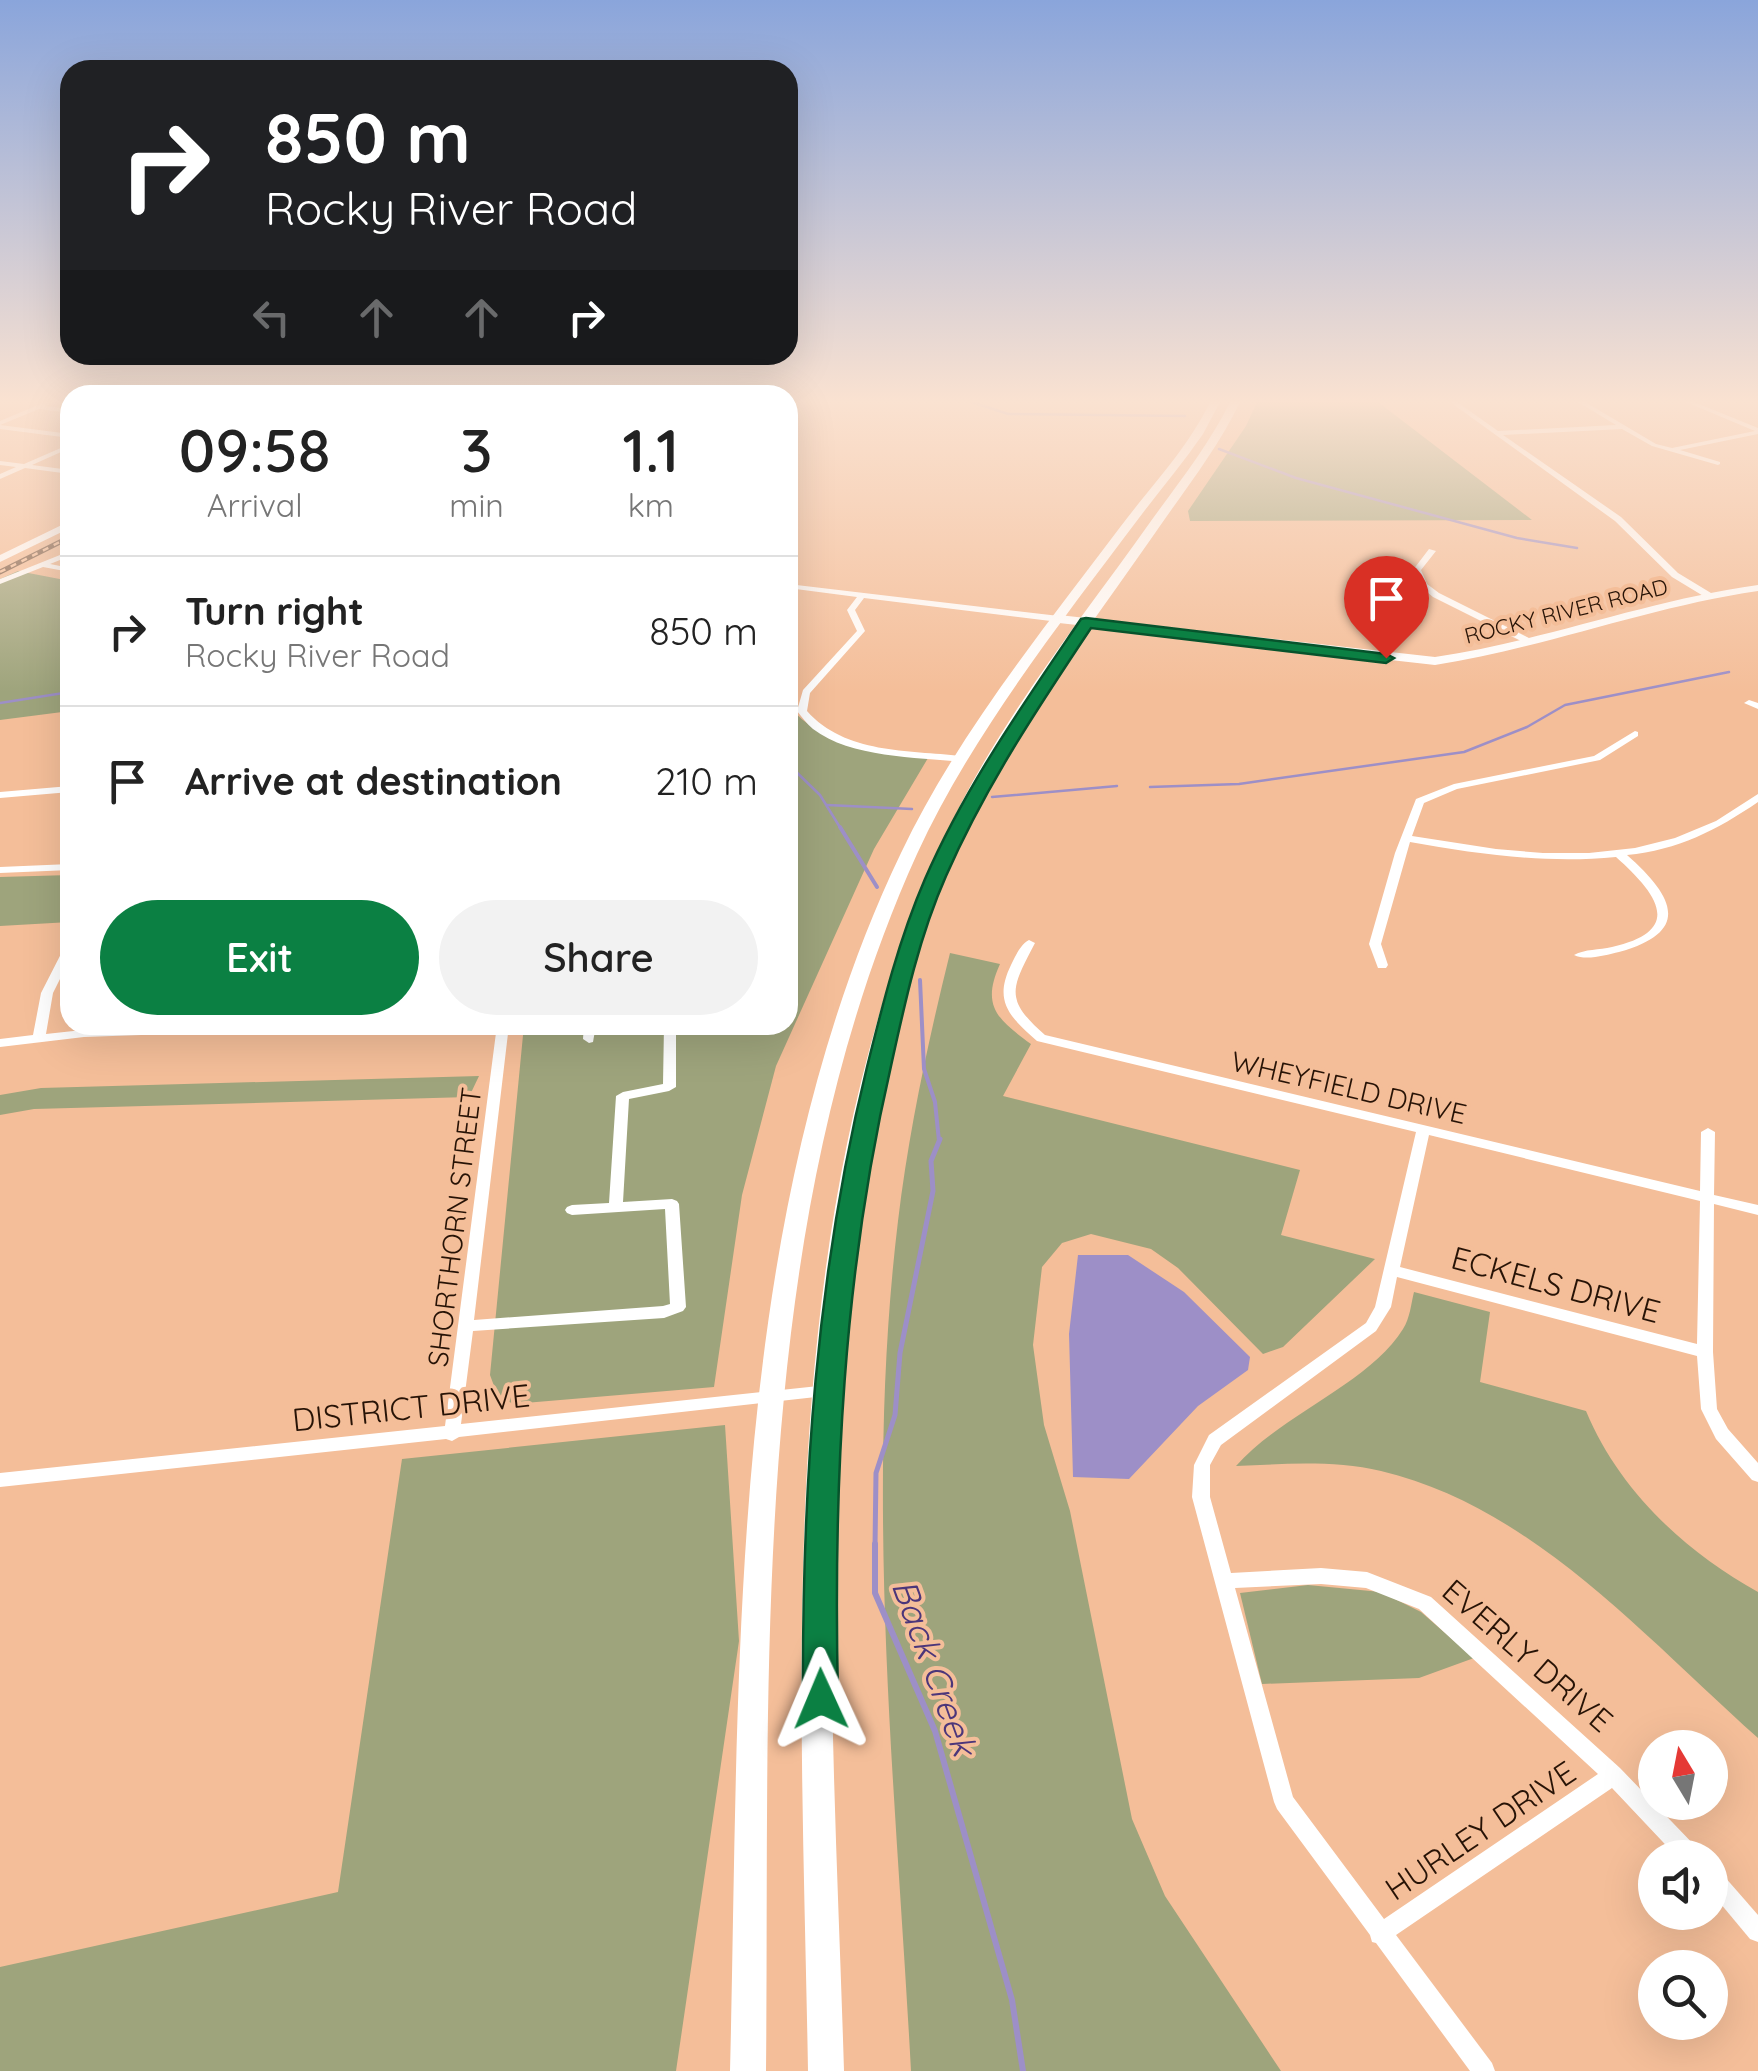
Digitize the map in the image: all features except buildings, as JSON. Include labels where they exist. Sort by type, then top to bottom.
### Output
[{"type":"main road","points":[[748,2071],[758,1632],[774,1397],[807,1179],[852,1000],[908,858],[962,760],[1146,499]]},
{"type":"main road","points":[[826,2071],[819,1563],[828,1391],[844,1237],[866,1108],[912,941],[942,862],[981,781],[1172,499]]},
{"type":"street","points":[[1591,499],[1618,518],[1676,575],[1708,595]]},
{"type":"street","points":[[0,559],[60,529]]},
{"type":"street","points":[[1432,551],[1417,570],[1429,590],[1528,641]]},
{"type":"street","points":[[0,582],[60,557]]},
{"type":"street","points":[[44,565],[60,568]]},
{"type":"street","name":"ROCKY RIVER ROAD","points":[[798,587],[1422,662],[1460,659],[1708,595],[1758,588]]},
{"type":"street","points":[[862,595],[851,610],[861,631],[806,692],[802,712],[818,730],[842,740],[962,760]]},
{"type":"street","points":[[1382,965],[1375,944],[1414,809],[1428,796],[1597,758],[1635,734]]},
{"type":"street","points":[[0,795],[60,791]]},
{"type":"street","points":[[1406,838],[1532,858],[1617,852],[1710,832],[1758,797]]},
{"type":"street","points":[[1742,811],[1757,816]]},
{"type":"street","points":[[1580,955],[1636,946],[1658,929],[1664,918],[1659,890],[1617,852]]},
{"type":"street","points":[[0,870],[60,867]]},
{"type":"street","name":"WHEYFIELD DRIVE","points":[[1030,944],[1012,970],[1007,994],[1010,1008],[1041,1038],[1758,1210]]},
{"type":"street","points":[[39,1036],[47,993],[60,968]]},
{"type":"street","points":[[0,1043],[60,1035]]},
{"type":"street","name":"SHORTHORN STREET","points":[[452,1434],[502,1035]]},
{"type":"street","points":[[616,1207],[623,1096],[669,1087],[670,1035]]},
{"type":"street","points":[[1423,1130],[1392,1270],[1372,1327],[1351,1346],[1215,1440],[1202,1465],[1200,1497],[1284,1802],[1484,2071]]},
{"type":"street","points":[[1708,1132],[1705,1352],[1710,1409],[1722,1434],[1758,1475]]},
{"type":"street","points":[[466,1326],[664,1312],[678,1307],[672,1204],[572,1210]]},
{"type":"street","name":"ECKELS DRIVE","points":[[1392,1270],[1705,1352]]},
{"type":"street","name":"DISTRICT DRIVE","points":[[0,1480],[828,1391]]},
{"type":"street","name":"EVERLY DRIVE","points":[[1223,1581],[1304,1576],[1367,1580],[1424,1603],[1613,1775],[1676,1840]]},
{"type":"street","name":"HURLEY DRIVE","points":[[1380,1934],[1613,1775]]},
{"type":"street","points":[[1728,1896],[1758,1930]]},
{"type":"green space","points":[[1196,499],[1504,499],[1532,520],[1190,521],[1188,511]]},
{"type":"green space","points":[[18,571],[60,579],[60,712],[0,720],[0,579]]},
{"type":"green space","points":[[798,715],[817,730],[852,744],[928,758],[874,849],[798,1017]]},
{"type":"green space","points":[[60,875],[60,923],[0,926],[0,877]]},
{"type":"green space","points":[[950,953],[1000,964],[992,1001],[1001,1019],[1031,1044],[1003,1096],[1300,1170],[1281,1235],[1375,1259],[1283,1347],[1263,1354],[1178,1268],[1151,1249],[1091,1234],[1062,1243],[1042,1267],[1033,1345],[1044,1425],[1070,1511],[1132,1819],[1165,1896],[1281,2071],[911,2071],[886,1646],[884,1433],[888,1327],[902,1187]]},
{"type":"green space","points":[[523,1035],[790,1035],[776,1066],[742,1195],[714,1387],[513,1404],[497,1394],[490,1375]]},
{"type":"green space","points":[[479,1076],[469,1097],[34,1109],[0,1115],[0,1095],[41,1088]]},
{"type":"green space","points":[[1414,1292],[1490,1312],[1480,1382],[1586,1411],[1616,1467],[1657,1516],[1705,1558],[1758,1592],[1758,1738],[1584,1580],[1488,1514],[1436,1489],[1381,1471],[1345,1465],[1236,1466],[1255,1447],[1348,1382],[1388,1348],[1405,1325]]},
{"type":"green space","points":[[725,1425],[739,1641],[676,2071],[0,2071],[0,1967],[338,1892],[402,1459]]},
{"type":"green space","points":[[1308,1585],[1381,1592],[1421,1612],[1474,1658],[1419,1678],[1262,1684],[1240,1593]]},
{"type":"shaded area","points":[[1078,1255],[1128,1255],[1184,1292],[1250,1357],[1248,1370],[1198,1406],[1129,1479],[1073,1477],[1069,1334]]},
{"type":"waterway","points":[[1372,499],[1517,538],[1577,548]]},
{"type":"waterway","points":[[1150,787],[1239,784],[1464,752],[1527,727],[1565,705],[1729,672]]},
{"type":"waterway","points":[[0,703],[60,694]]},
{"type":"waterway","name":"Back Creek","points":[[798,774],[820,795],[841,829]]},
{"type":"waterway","points":[[992,797],[1117,786]]},
{"type":"waterway","points":[[827,805],[912,809]]},
{"type":"waterway","name":"Back Creek","points":[[840,827],[877,887]]},
{"type":"waterway","name":"Back Creek","points":[[920,980],[924,1069],[935,1102],[939,1141]]},
{"type":"waterway","name":"Back Creek","points":[[875,1547],[876,1473],[895,1415],[900,1353],[933,1191],[931,1161],[940,1139]]},
{"type":"waterway","name":"Back Creek","points":[[875,1547],[875,1593],[935,1731],[1012,2000],[1023,2071]]},
{"type":"railway","points":[[0,572],[60,542]]},
{"type":"route","points":[[821,1699],[819,1563],[828,1391],[855,1166],[900,974],[934,880],[981,781],[1086,622],[1386,658]]}]
